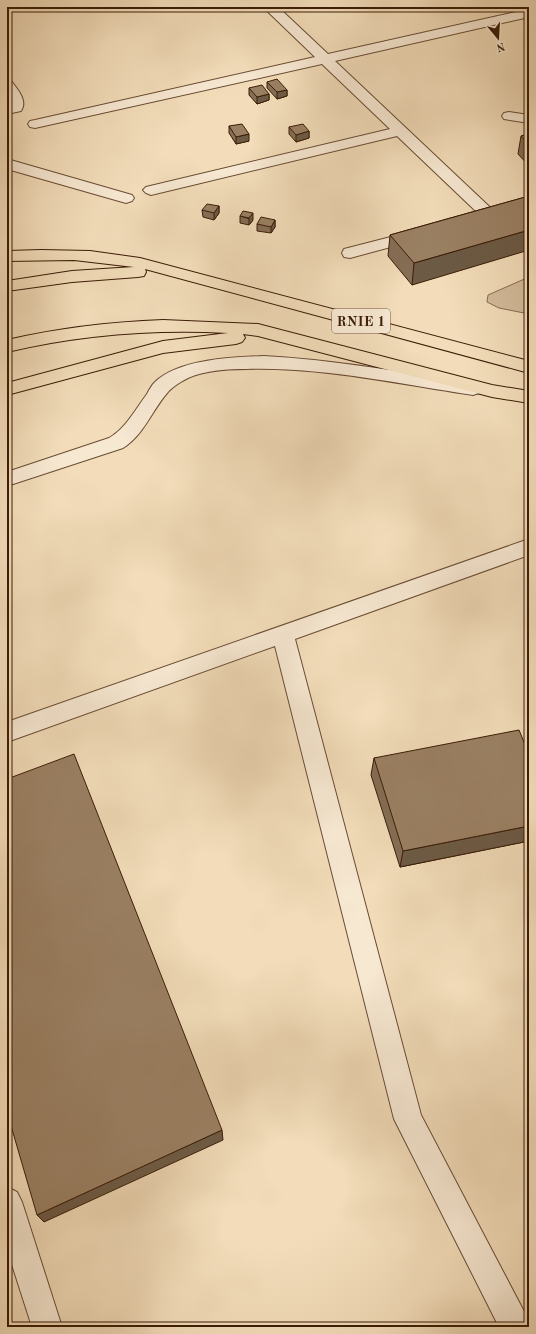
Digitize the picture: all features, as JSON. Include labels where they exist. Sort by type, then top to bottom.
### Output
[{"type":"highway","name":"RNIE 1","points":[[7,256],[45,254],[110,257],[140,262],[529,367]]},
{"type":"highway","name":"RNIE 1","points":[[7,286],[53,278],[103,272],[142,272],[193,276]]},
{"type":"highway","name":"RNIE 1","points":[[7,346],[33,340],[89,331],[167,325],[219,326],[258,330],[492,391],[529,397]]},
{"type":"highway","name":"RNIE 1","points":[[7,389],[163,347],[226,339],[283,337]]},
{"type":"street","points":[[270,7],[489,216]]},
{"type":"street","points":[[35,124],[529,13]]},
{"type":"street","points":[[7,86],[16,99],[16,108],[7,110]]},
{"type":"street","points":[[509,116],[529,119]]},
{"type":"street","points":[[151,190],[400,131]]},
{"type":"street","points":[[7,164],[126,198]]},
{"type":"street","points":[[350,253],[430,231]]},
{"type":"street","points":[[7,479],[116,443],[126,437],[162,386],[170,379],[191,370],[224,365],[270,362],[304,364],[492,391]]},
{"type":"street","points":[[7,732],[529,547]]},
{"type":"street","points":[[283,635],[408,1119],[516,1327]]},
{"type":"street","points":[[7,1202],[47,1327]]},
{"type":"shaded area","points":[[529,277],[529,314],[499,308],[487,302],[488,295]]},
{"type":"building","points":[[277,79],[287,90],[277,92],[267,82]]},
{"type":"building","points":[[262,85],[269,94],[257,97],[249,88]]},
{"type":"building","points":[[242,124],[249,134],[236,137],[229,126]]},
{"type":"building","points":[[303,124],[309,131],[296,135],[289,127]]},
{"type":"building","points":[[529,134],[529,145],[521,136]]},
{"type":"building","points":[[529,196],[529,230],[414,263],[390,235]]},
{"type":"building","points":[[207,204],[219,206],[214,213],[202,210]]},
{"type":"building","points":[[243,211],[253,213],[249,218],[240,216]]},
{"type":"building","points":[[261,217],[275,220],[271,227],[257,224]]},
{"type":"building","points":[[519,730],[529,754],[529,826],[403,851],[374,758]]},
{"type":"building","points":[[74,754],[222,1130],[37,1215],[7,1112],[7,779]]}]
